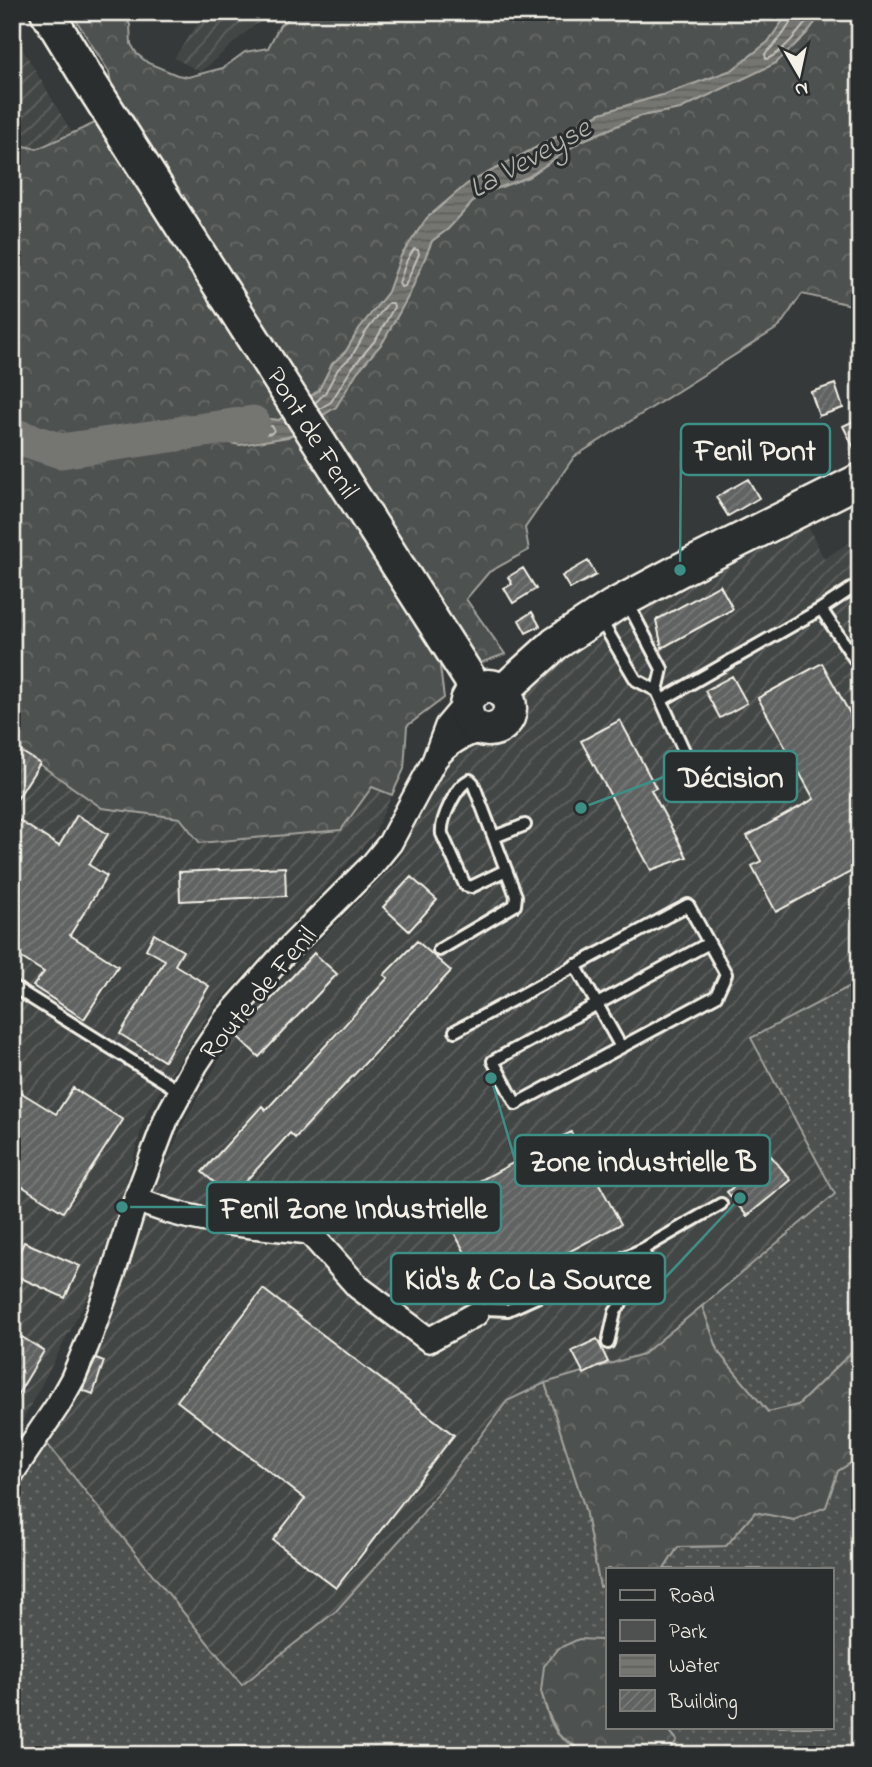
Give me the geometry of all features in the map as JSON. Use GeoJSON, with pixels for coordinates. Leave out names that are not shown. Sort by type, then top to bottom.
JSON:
{"type":"FeatureCollection","features":[{"type":"Feature","properties":{"kind":"street","name":"Pont de Fenil"},"geometry":{"type":"LineString","coordinates":[[47,12],[482,694],[468,716],[482,729]]}},
{"type":"Feature","properties":{"kind":"street","name":"Route de Fenil"},"geometry":{"type":"LineString","coordinates":[[12,1473],[73,1378],[89,1342],[136,1199],[167,1117],[196,1064],[226,1019],[288,949],[372,865],[390,843],[434,761],[447,726],[482,694],[625,599],[860,480]]}},
{"type":"Feature","properties":{"kind":"street","name":"Route de Fenil"},"geometry":{"type":"LineString","coordinates":[[434,761],[453,741],[482,729]]}},
{"type":"Feature","properties":{"kind":"street"},"geometry":{"type":"LineString","coordinates":[[136,1199],[158,1209],[213,1221],[309,1232],[358,1287],[429,1340],[476,1314]]}},
{"type":"Feature","properties":{"kind":"lane"},"geometry":{"type":"LineString","coordinates":[[660,695],[821,609],[860,583]]}},
{"type":"Feature","properties":{"kind":"lane"},"geometry":{"type":"LineString","coordinates":[[625,599],[662,669],[660,695],[699,784]]}},
{"type":"Feature","properties":{"kind":"lane"},"geometry":{"type":"LineString","coordinates":[[821,609],[860,667]]}},
{"type":"Feature","properties":{"kind":"lane"},"geometry":{"type":"LineString","coordinates":[[598,616],[636,680],[660,695]]}},
{"type":"Feature","properties":{"kind":"lane"},"geometry":{"type":"LineString","coordinates":[[439,950],[515,905],[516,897],[494,837],[473,783],[470,780],[464,782],[441,825],[442,834],[465,885],[471,887],[506,870]]}},
{"type":"Feature","properties":{"kind":"lane"},"geometry":{"type":"LineString","coordinates":[[494,837],[525,825]]}},
{"type":"Feature","properties":{"kind":"lane"},"geometry":{"type":"LineString","coordinates":[[455,1031],[688,905],[709,943],[726,974],[716,996],[516,1104],[493,1061],[709,943]]}},
{"type":"Feature","properties":{"kind":"lane"},"geometry":{"type":"LineString","coordinates":[[575,965],[621,1047]]}},
{"type":"Feature","properties":{"kind":"lane"},"geometry":{"type":"LineString","coordinates":[[12,986],[181,1092]]}},
{"type":"Feature","properties":{"kind":"lane"},"geometry":{"type":"LineString","coordinates":[[476,1314],[486,1309],[508,1310],[643,1249],[721,1203]]}},
{"type":"Feature","properties":{"kind":"lane"},"geometry":{"type":"LineString","coordinates":[[608,1343],[615,1312],[648,1265],[643,1249]]}},
{"type":"Feature","properties":{"kind":"shaded area"},"geometry":{"type":"Polygon","coordinates":[[[196,12],[280,12],[253,26],[201,72],[174,58],[198,23],[196,12]]]}},
{"type":"Feature","properties":{"kind":"shaded area"},"geometry":{"type":"Polygon","coordinates":[[[12,35],[72,133],[37,149],[12,143],[12,35]]]}},
{"type":"Feature","properties":{"kind":"shaded area"},"geometry":{"type":"Polygon","coordinates":[[[806,522],[824,559],[860,535],[860,981],[751,1038],[835,1194],[643,1354],[545,1383],[507,1401],[415,1524],[336,1611],[241,1686],[44,1440],[186,1118],[241,1022],[398,861],[444,766],[570,646],[806,522]]]}},
{"type":"Feature","properties":{"kind":"shaded area"},"geometry":{"type":"Polygon","coordinates":[[[12,745],[102,808],[180,818],[372,787],[392,795],[373,836],[213,1008],[146,1113],[101,1272],[16,1433],[12,1430],[12,745]]]}},
{"type":"Feature","properties":{"kind":"green space"},"geometry":{"type":"Polygon","coordinates":[[[69,12],[124,12],[130,25],[131,44],[137,54],[148,63],[188,77],[223,68],[245,52],[268,48],[280,25],[297,12],[789,12],[768,42],[732,70],[666,94],[601,113],[467,184],[427,218],[401,256],[388,292],[359,329],[346,351],[332,364],[319,390],[279,420],[234,416],[208,439],[336,407],[357,372],[383,342],[410,293],[432,241],[448,229],[479,195],[528,177],[581,141],[640,116],[680,109],[776,63],[806,34],[823,12],[860,12],[860,307],[802,294],[779,327],[574,457],[525,528],[529,550],[489,572],[466,599],[505,654],[480,663],[458,639],[439,659],[444,698],[407,726],[404,769],[392,795],[372,787],[341,830],[200,843],[180,818],[102,808],[12,745],[12,448],[51,452],[35,429],[12,421],[12,143],[37,149],[102,120],[112,103],[109,72],[69,12]]]}},
{"type":"Feature","properties":{"kind":"green space"},"geometry":{"type":"Polygon","coordinates":[[[860,981],[860,1344],[798,1405],[768,1412],[719,1353],[702,1306],[835,1194],[751,1038],[860,981]]]}},
{"type":"Feature","properties":{"kind":"green space"},"geometry":{"type":"Polygon","coordinates":[[[702,1306],[719,1353],[768,1412],[798,1405],[860,1344],[860,1457],[838,1471],[826,1507],[794,1520],[755,1512],[726,1546],[678,1547],[665,1568],[606,1568],[606,1586],[600,1587],[585,1509],[545,1383],[643,1354],[702,1306]]]}},
{"type":"Feature","properties":{"kind":"green space"},"geometry":{"type":"Polygon","coordinates":[[[545,1383],[585,1509],[600,1586],[606,1586],[606,1642],[600,1640],[541,1691],[558,1734],[593,1755],[304,1755],[270,1747],[236,1746],[168,1751],[165,1755],[12,1755],[12,1430],[44,1440],[242,1685],[336,1611],[415,1523],[507,1401],[545,1383]]]}},
{"type":"Feature","properties":{"kind":"green space"},"geometry":{"type":"Polygon","coordinates":[[[860,1457],[860,1755],[664,1755],[677,1740],[667,1728],[834,1728],[834,1568],[665,1568],[678,1547],[726,1546],[755,1512],[794,1520],[838,1471],[860,1457]]]}},
{"type":"Feature","properties":{"kind":"green space"},"geometry":{"type":"Polygon","coordinates":[[[579,1639],[606,1642],[606,1728],[667,1728],[677,1740],[667,1754],[593,1755],[559,1735],[541,1691],[544,1666],[559,1648],[579,1639]]]}},
{"type":"Feature","properties":{"kind":"green space"},"geometry":{"type":"Polygon","coordinates":[[[236,1746],[270,1747],[304,1755],[165,1755],[168,1751],[236,1746]]]}},
{"type":"Feature","properties":{"kind":"water"},"geometry":{"type":"Polygon","coordinates":[[[789,12],[823,12],[806,34],[776,63],[680,109],[640,116],[581,141],[528,177],[479,195],[448,229],[432,241],[410,293],[383,342],[357,372],[336,407],[288,437],[240,445],[208,439],[206,426],[234,416],[279,420],[319,390],[332,364],[346,351],[359,329],[388,292],[401,256],[427,218],[467,184],[601,113],[666,94],[732,70],[768,42],[789,12]]]}},
{"type":"Feature","properties":{"kind":"water"},"geometry":{"type":"Polygon","coordinates":[[[12,421],[35,429],[54,443],[51,452],[12,448],[12,421]]]}},
{"type":"Feature","properties":{"kind":"building"},"geometry":{"type":"Polygon","coordinates":[[[835,384],[843,408],[819,416],[811,392],[835,384]]]}},
{"type":"Feature","properties":{"kind":"building"},"geometry":{"type":"Polygon","coordinates":[[[860,418],[860,460],[843,426],[860,418]]]}},
{"type":"Feature","properties":{"kind":"building"},"geometry":{"type":"Polygon","coordinates":[[[748,479],[759,498],[728,516],[716,497],[748,479]]]}},
{"type":"Feature","properties":{"kind":"building"},"geometry":{"type":"Polygon","coordinates":[[[588,561],[596,575],[570,589],[562,576],[588,561]]]}},
{"type":"Feature","properties":{"kind":"building"},"geometry":{"type":"Polygon","coordinates":[[[523,568],[536,589],[513,603],[504,588],[512,584],[508,577],[523,568]]]}},
{"type":"Feature","properties":{"kind":"building"},"geometry":{"type":"Polygon","coordinates":[[[720,585],[733,609],[662,648],[656,620],[720,585]]]}},
{"type":"Feature","properties":{"kind":"building"},"geometry":{"type":"Polygon","coordinates":[[[532,612],[540,626],[526,633],[519,620],[532,612]]]}},
{"type":"Feature","properties":{"kind":"building"},"geometry":{"type":"Polygon","coordinates":[[[822,663],[860,732],[860,867],[776,912],[752,866],[761,861],[747,836],[814,799],[758,698],[822,663]]]}},
{"type":"Feature","properties":{"kind":"building"},"geometry":{"type":"Polygon","coordinates":[[[732,676],[747,703],[720,718],[705,691],[732,676]]]}},
{"type":"Feature","properties":{"kind":"building"},"geometry":{"type":"Polygon","coordinates":[[[620,720],[656,788],[651,790],[687,857],[651,870],[581,741],[620,720]]]}},
{"type":"Feature","properties":{"kind":"building"},"geometry":{"type":"Polygon","coordinates":[[[12,746],[40,763],[12,807],[12,746]]]}},
{"type":"Feature","properties":{"kind":"building"},"geometry":{"type":"Polygon","coordinates":[[[77,815],[108,834],[89,865],[107,876],[70,935],[118,966],[84,1019],[33,986],[44,972],[12,952],[12,816],[59,846],[77,815]]]}},
{"type":"Feature","properties":{"kind":"building"},"geometry":{"type":"Polygon","coordinates":[[[285,867],[286,896],[180,901],[179,872],[285,867]]]}},
{"type":"Feature","properties":{"kind":"building"},"geometry":{"type":"Polygon","coordinates":[[[411,877],[437,900],[409,931],[383,907],[411,877]]]}},
{"type":"Feature","properties":{"kind":"building"},"geometry":{"type":"Polygon","coordinates":[[[154,934],[183,951],[175,965],[209,986],[164,1061],[120,1034],[165,960],[146,949],[154,934]]]}},
{"type":"Feature","properties":{"kind":"building"},"geometry":{"type":"Polygon","coordinates":[[[417,941],[451,971],[295,1138],[290,1133],[231,1197],[202,1172],[262,1106],[266,1110],[388,978],[384,975],[417,941]]]}},
{"type":"Feature","properties":{"kind":"building"},"geometry":{"type":"Polygon","coordinates":[[[314,953],[337,974],[259,1057],[237,1036],[314,953]]]}},
{"type":"Feature","properties":{"kind":"building"},"geometry":{"type":"Polygon","coordinates":[[[12,1087],[56,1114],[73,1088],[123,1120],[63,1212],[12,1180],[12,1087]]]}},
{"type":"Feature","properties":{"kind":"building"},"geometry":{"type":"Polygon","coordinates":[[[571,1132],[621,1224],[488,1295],[438,1203],[571,1132]]]}},
{"type":"Feature","properties":{"kind":"building"},"geometry":{"type":"Polygon","coordinates":[[[771,1156],[791,1180],[747,1216],[727,1192],[771,1156]]]}},
{"type":"Feature","properties":{"kind":"building"},"geometry":{"type":"Polygon","coordinates":[[[24,1242],[80,1266],[65,1298],[12,1274],[12,1268],[24,1242]]]}},
{"type":"Feature","properties":{"kind":"building"},"geometry":{"type":"Polygon","coordinates":[[[263,1289],[454,1435],[336,1588],[273,1540],[305,1499],[177,1401],[263,1289]]]}},
{"type":"Feature","properties":{"kind":"building"},"geometry":{"type":"Polygon","coordinates":[[[22,1337],[44,1351],[12,1404],[12,1353],[22,1337]]]}},
{"type":"Feature","properties":{"kind":"building"},"geometry":{"type":"Polygon","coordinates":[[[597,1339],[608,1362],[584,1374],[572,1351],[597,1339]]]}},
{"type":"Feature","properties":{"kind":"building"},"geometry":{"type":"Polygon","coordinates":[[[96,1358],[104,1361],[93,1394],[82,1390],[96,1358]]]}},
{"type":"Feature","properties":{"kind":"waterway","name":"La Veveyse"},"geometry":{"type":"LineString","coordinates":[[12,435],[61,451],[253,423]]}},
{"type":"Feature","properties":{"kind":"place","name":"Fenil Pont"},"geometry":{"type":"Point","coordinates":[680,570]}},
{"type":"Feature","properties":{"kind":"place","name":"Décision"},"geometry":{"type":"Point","coordinates":[581,808]}},
{"type":"Feature","properties":{"kind":"place","name":"Zone industrielle B"},"geometry":{"type":"Point","coordinates":[491,1078]}},
{"type":"Feature","properties":{"kind":"place","name":"Kid's & Co La Source"},"geometry":{"type":"Point","coordinates":[740,1198]}},
{"type":"Feature","properties":{"kind":"place","name":"Fenil Zone Industrielle"},"geometry":{"type":"Point","coordinates":[122,1207]}}]}
